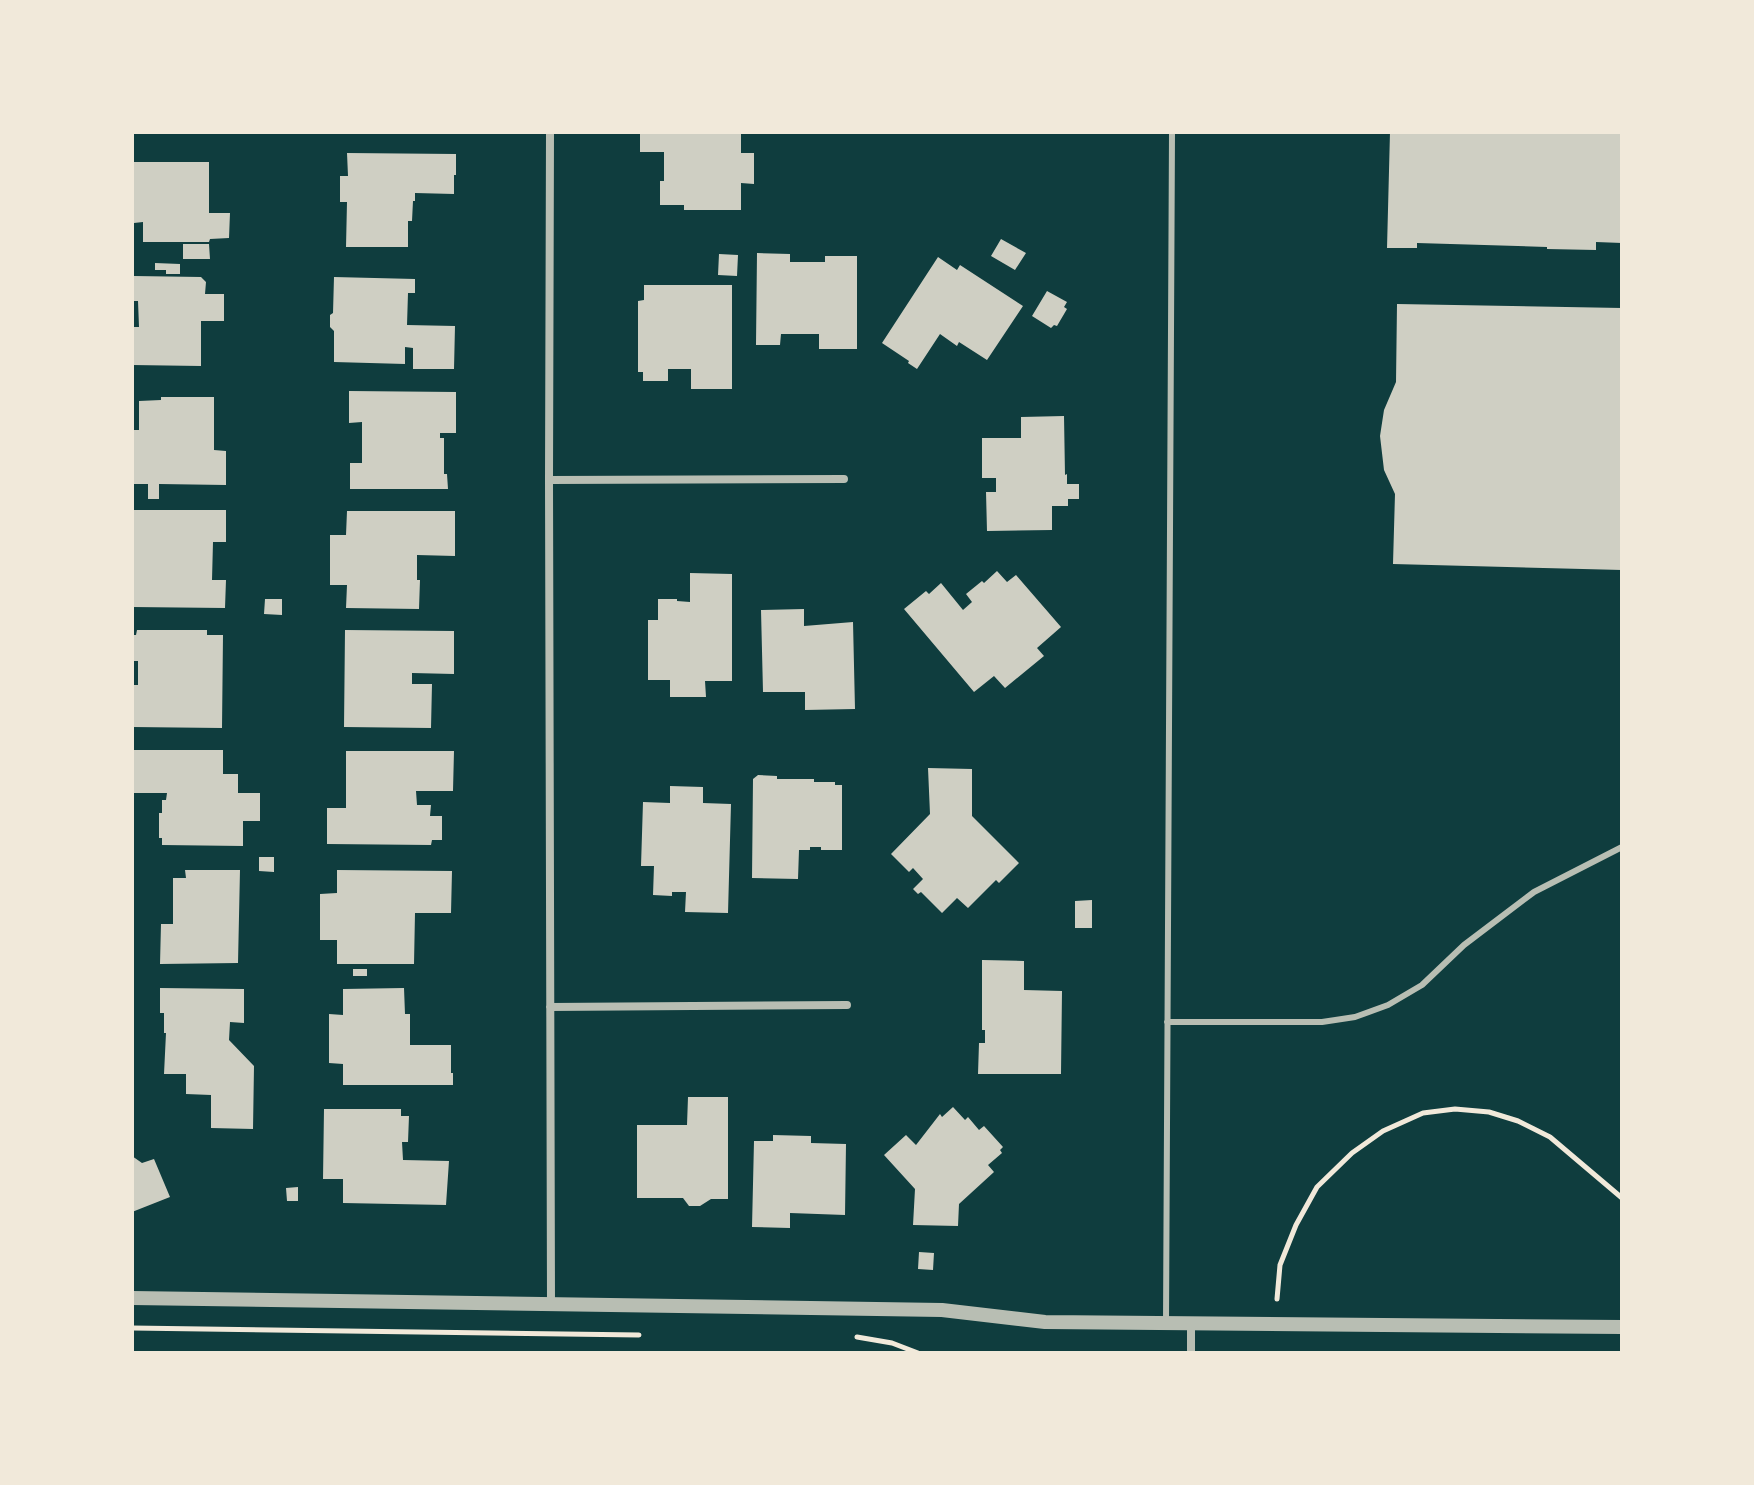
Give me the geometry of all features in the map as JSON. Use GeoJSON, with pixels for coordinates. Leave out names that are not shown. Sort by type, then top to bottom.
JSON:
{"type":"FeatureCollection","features":[{"type":"Feature","properties":{"kind":"street"},"geometry":{"type":"LineString","coordinates":[[550,132],[551,1304]]}},
{"type":"Feature","properties":{"kind":"street"},"geometry":{"type":"LineString","coordinates":[[549,480],[844,479]]}},
{"type":"Feature","properties":{"kind":"street"},"geometry":{"type":"LineString","coordinates":[[550,1007],[847,1005]]}},
{"type":"Feature","properties":{"kind":"street"},"geometry":{"type":"LineString","coordinates":[[132,1298],[942,1310],[1045,1322],[1622,1327]]}},
{"type":"Feature","properties":{"kind":"street"},"geometry":{"type":"LineString","coordinates":[[1191,1324],[1191,1353]]}},
{"type":"Feature","properties":{"kind":"lane"},"geometry":{"type":"LineString","coordinates":[[1166,1324],[1172,132]]}},
{"type":"Feature","properties":{"kind":"lane"},"geometry":{"type":"LineString","coordinates":[[1167,1022],[1322,1022],[1355,1017],[1377,1009],[1422,985],[1464,945],[1534,892],[1622,847]]}},
{"type":"Feature","properties":{"kind":"path"},"geometry":{"type":"LineString","coordinates":[[1277,1291],[1280,1265],[1296,1225],[1317,1187],[1352,1153],[1383,1131],[1423,1113],[1455,1109],[1489,1112],[1518,1121],[1550,1137],[1622,1198]]}},
{"type":"Feature","properties":{"kind":"path"},"geometry":{"type":"LineString","coordinates":[[132,1328],[654,1335]]}},
{"type":"Feature","properties":{"kind":"path"},"geometry":{"type":"LineString","coordinates":[[844,1337],[892,1343],[918,1353]]}},
{"type":"Feature","properties":{"kind":"building"},"geometry":{"type":"Polygon","coordinates":[[[640,132],[741,132],[741,153],[754,153],[754,184],[741,183],[741,210],[684,210],[684,205],[660,205],[664,152],[640,152],[640,132]]]}},
{"type":"Feature","properties":{"kind":"building"},"geometry":{"type":"Polygon","coordinates":[[[1390,132],[1622,132],[1622,243],[1596,242],[1596,250],[1417,243],[1417,248],[1387,248],[1390,132]]]}},
{"type":"Feature","properties":{"kind":"building"},"geometry":{"type":"Polygon","coordinates":[[[347,153],[456,154],[454,194],[415,193],[412,221],[408,221],[408,247],[346,247],[347,202],[340,202],[340,176],[348,176],[347,153]]]}},
{"type":"Feature","properties":{"kind":"building"},"geometry":{"type":"Polygon","coordinates":[[[132,162],[209,162],[209,213],[230,213],[229,238],[210,239],[209,242],[143,242],[143,222],[134,223],[132,162]]]}},
{"type":"Feature","properties":{"kind":"building"},"geometry":{"type":"Polygon","coordinates":[[[1001,239],[1026,253],[1015,270],[991,256],[1001,239]]]}},
{"type":"Feature","properties":{"kind":"building"},"geometry":{"type":"Polygon","coordinates":[[[183,244],[209,244],[210,259],[183,259],[183,244]]]}},
{"type":"Feature","properties":{"kind":"building"},"geometry":{"type":"Polygon","coordinates":[[[757,253],[790,254],[790,262],[825,262],[825,256],[857,256],[857,349],[819,349],[819,334],[781,334],[780,345],[756,345],[757,253]]]}},
{"type":"Feature","properties":{"kind":"building"},"geometry":{"type":"Polygon","coordinates":[[[719,254],[738,255],[737,276],[718,275],[719,254]]]}},
{"type":"Feature","properties":{"kind":"building"},"geometry":{"type":"Polygon","coordinates":[[[938,257],[957,270],[960,265],[1023,306],[987,360],[940,334],[917,369],[882,343],[938,257]]]}},
{"type":"Feature","properties":{"kind":"building"},"geometry":{"type":"Polygon","coordinates":[[[155,263],[180,264],[180,274],[155,270],[155,263]]]}},
{"type":"Feature","properties":{"kind":"building"},"geometry":{"type":"Polygon","coordinates":[[[134,276],[201,277],[206,282],[205,294],[224,294],[224,321],[201,321],[201,366],[132,365],[132,327],[139,327],[138,301],[134,301],[134,276]]]}},
{"type":"Feature","properties":{"kind":"building"},"geometry":{"type":"Polygon","coordinates":[[[334,277],[415,279],[415,293],[408,293],[407,325],[455,326],[454,369],[413,369],[413,348],[405,347],[405,364],[334,362],[334,331],[330,327],[330,315],[333,313],[334,277]]]}},
{"type":"Feature","properties":{"kind":"building"},"geometry":{"type":"Polygon","coordinates":[[[644,285],[732,285],[732,389],[691,389],[691,369],[668,369],[668,381],[643,381],[643,372],[638,372],[638,301],[644,300],[644,285]]]}},
{"type":"Feature","properties":{"kind":"building"},"geometry":{"type":"Polygon","coordinates":[[[1047,291],[1067,302],[1064,307],[1067,309],[1057,326],[1051,328],[1032,316],[1047,291]]]}},
{"type":"Feature","properties":{"kind":"building"},"geometry":{"type":"Polygon","coordinates":[[[1397,304],[1622,308],[1622,570],[1393,564],[1395,494],[1384,470],[1380,436],[1384,410],[1396,382],[1397,304]]]}},
{"type":"Feature","properties":{"kind":"building"},"geometry":{"type":"Polygon","coordinates":[[[349,391],[456,392],[456,433],[440,433],[440,438],[444,438],[444,474],[447,474],[448,489],[350,489],[350,463],[362,463],[362,422],[349,423],[349,391]]]}},
{"type":"Feature","properties":{"kind":"building"},"geometry":{"type":"Polygon","coordinates":[[[161,397],[214,397],[214,450],[226,451],[226,485],[159,484],[159,499],[148,499],[148,484],[132,484],[132,430],[139,430],[139,401],[161,400],[161,397]]]}},
{"type":"Feature","properties":{"kind":"building"},"geometry":{"type":"Polygon","coordinates":[[[1064,416],[1065,475],[1067,484],[1079,484],[1079,499],[1068,499],[1068,506],[1052,506],[1052,530],[987,531],[986,492],[996,492],[996,478],[982,478],[982,438],[1021,438],[1021,417],[1064,416]]]}},
{"type":"Feature","properties":{"kind":"building"},"geometry":{"type":"Polygon","coordinates":[[[132,510],[226,510],[226,542],[213,542],[212,580],[226,580],[225,608],[132,607],[132,510]]]}},
{"type":"Feature","properties":{"kind":"building"},"geometry":{"type":"Polygon","coordinates":[[[347,511],[455,511],[455,556],[417,555],[419,609],[346,608],[347,585],[330,585],[330,535],[346,535],[347,511]]]}},
{"type":"Feature","properties":{"kind":"building"},"geometry":{"type":"Polygon","coordinates":[[[997,571],[1007,582],[1016,575],[1061,627],[1037,648],[1044,656],[1005,688],[994,676],[974,692],[904,609],[941,583],[963,610],[972,602],[966,594],[997,571]]]}},
{"type":"Feature","properties":{"kind":"building"},"geometry":{"type":"Polygon","coordinates":[[[690,573],[732,574],[732,681],[705,681],[706,697],[670,697],[670,680],[648,680],[648,620],[658,620],[658,599],[690,602],[690,573]]]}},
{"type":"Feature","properties":{"kind":"building"},"geometry":{"type":"Polygon","coordinates":[[[265,599],[282,599],[282,615],[264,614],[265,599]]]}},
{"type":"Feature","properties":{"kind":"building"},"geometry":{"type":"Polygon","coordinates":[[[804,609],[804,626],[853,622],[855,709],[805,710],[805,692],[763,692],[761,610],[804,609]]]}},
{"type":"Feature","properties":{"kind":"building"},"geometry":{"type":"Polygon","coordinates":[[[137,630],[207,630],[207,635],[223,635],[222,728],[132,727],[132,685],[138,685],[138,661],[132,661],[132,635],[136,635],[137,630]]]}},
{"type":"Feature","properties":{"kind":"building"},"geometry":{"type":"Polygon","coordinates":[[[345,630],[454,631],[454,674],[412,673],[412,684],[432,684],[431,728],[344,727],[345,630]]]}},
{"type":"Feature","properties":{"kind":"building"},"geometry":{"type":"Polygon","coordinates":[[[132,750],[223,750],[223,774],[238,774],[238,793],[260,793],[260,821],[243,821],[243,846],[162,845],[159,813],[162,813],[162,800],[166,800],[167,793],[132,793],[132,750]]]}},
{"type":"Feature","properties":{"kind":"building"},"geometry":{"type":"Polygon","coordinates":[[[346,751],[454,751],[453,791],[416,791],[417,805],[431,805],[430,816],[442,816],[442,840],[432,840],[431,845],[327,844],[327,808],[346,808],[346,751]]]}},
{"type":"Feature","properties":{"kind":"building"},"geometry":{"type":"Polygon","coordinates":[[[928,768],[972,769],[972,816],[1019,863],[999,883],[996,880],[968,908],[957,898],[942,913],[921,892],[918,894],[913,889],[923,879],[913,868],[909,872],[891,854],[930,814],[928,768]]]}},
{"type":"Feature","properties":{"kind":"building"},"geometry":{"type":"Polygon","coordinates":[[[758,775],[777,776],[777,779],[814,779],[814,782],[842,785],[842,850],[810,847],[810,850],[799,850],[798,879],[752,878],[753,779],[758,775]]]}},
{"type":"Feature","properties":{"kind":"building"},"geometry":{"type":"Polygon","coordinates":[[[670,786],[703,787],[703,803],[731,804],[728,913],[685,912],[686,892],[672,892],[672,896],[653,895],[654,866],[641,866],[643,802],[670,803],[670,786]]]}},
{"type":"Feature","properties":{"kind":"building"},"geometry":{"type":"Polygon","coordinates":[[[259,857],[274,857],[274,872],[259,871],[259,857]]]}},
{"type":"Feature","properties":{"kind":"building"},"geometry":{"type":"Polygon","coordinates":[[[185,870],[240,870],[238,963],[160,964],[161,924],[173,924],[173,878],[186,878],[185,870]]]}},
{"type":"Feature","properties":{"kind":"building"},"geometry":{"type":"Polygon","coordinates":[[[337,870],[452,871],[451,913],[415,913],[414,964],[337,964],[337,940],[320,940],[320,894],[337,893],[337,870]]]}},
{"type":"Feature","properties":{"kind":"building"},"geometry":{"type":"Polygon","coordinates":[[[1092,900],[1092,928],[1075,928],[1075,901],[1092,900]]]}},
{"type":"Feature","properties":{"kind":"building"},"geometry":{"type":"Polygon","coordinates":[[[982,960],[1024,961],[1024,990],[1062,991],[1061,1074],[978,1074],[979,1043],[985,1043],[985,1030],[982,1030],[982,960]]]}},
{"type":"Feature","properties":{"kind":"building"},"geometry":{"type":"Polygon","coordinates":[[[353,969],[367,969],[367,976],[353,976],[353,969]]]}},
{"type":"Feature","properties":{"kind":"building"},"geometry":{"type":"Polygon","coordinates":[[[160,988],[244,989],[244,1023],[230,1022],[229,1040],[254,1066],[253,1129],[211,1128],[211,1095],[186,1094],[186,1074],[164,1074],[166,1033],[164,1013],[160,1013],[160,988]]]}},
{"type":"Feature","properties":{"kind":"building"},"geometry":{"type":"Polygon","coordinates":[[[404,988],[405,1014],[410,1014],[410,1045],[451,1045],[453,1085],[343,1085],[343,1064],[329,1063],[329,1014],[343,1015],[343,989],[404,988]]]}},
{"type":"Feature","properties":{"kind":"building"},"geometry":{"type":"Polygon","coordinates":[[[688,1097],[728,1097],[728,1199],[711,1199],[700,1206],[689,1206],[683,1198],[637,1198],[637,1125],[687,1125],[688,1097]]]}},
{"type":"Feature","properties":{"kind":"building"},"geometry":{"type":"Polygon","coordinates":[[[953,1107],[965,1120],[968,1117],[979,1130],[984,1126],[1003,1147],[1000,1150],[1002,1153],[988,1165],[994,1172],[959,1204],[958,1226],[913,1225],[915,1189],[884,1155],[906,1135],[916,1145],[940,1114],[942,1117],[953,1107]]]}},
{"type":"Feature","properties":{"kind":"building"},"geometry":{"type":"Polygon","coordinates":[[[324,1109],[401,1109],[401,1116],[409,1116],[408,1142],[402,1142],[403,1160],[449,1161],[446,1205],[343,1203],[343,1179],[323,1179],[324,1109]]]}},
{"type":"Feature","properties":{"kind":"building"},"geometry":{"type":"Polygon","coordinates":[[[773,1135],[811,1136],[811,1143],[846,1144],[845,1215],[790,1213],[790,1228],[752,1227],[754,1141],[773,1141],[773,1135]]]}},
{"type":"Feature","properties":{"kind":"building"},"geometry":{"type":"Polygon","coordinates":[[[132,1156],[142,1163],[154,1159],[170,1197],[132,1212],[132,1156]]]}},
{"type":"Feature","properties":{"kind":"building"},"geometry":{"type":"Polygon","coordinates":[[[298,1187],[298,1201],[287,1201],[286,1188],[298,1187]]]}},
{"type":"Feature","properties":{"kind":"building"},"geometry":{"type":"Polygon","coordinates":[[[919,1252],[934,1253],[933,1270],[918,1269],[919,1252]]]}}]}
